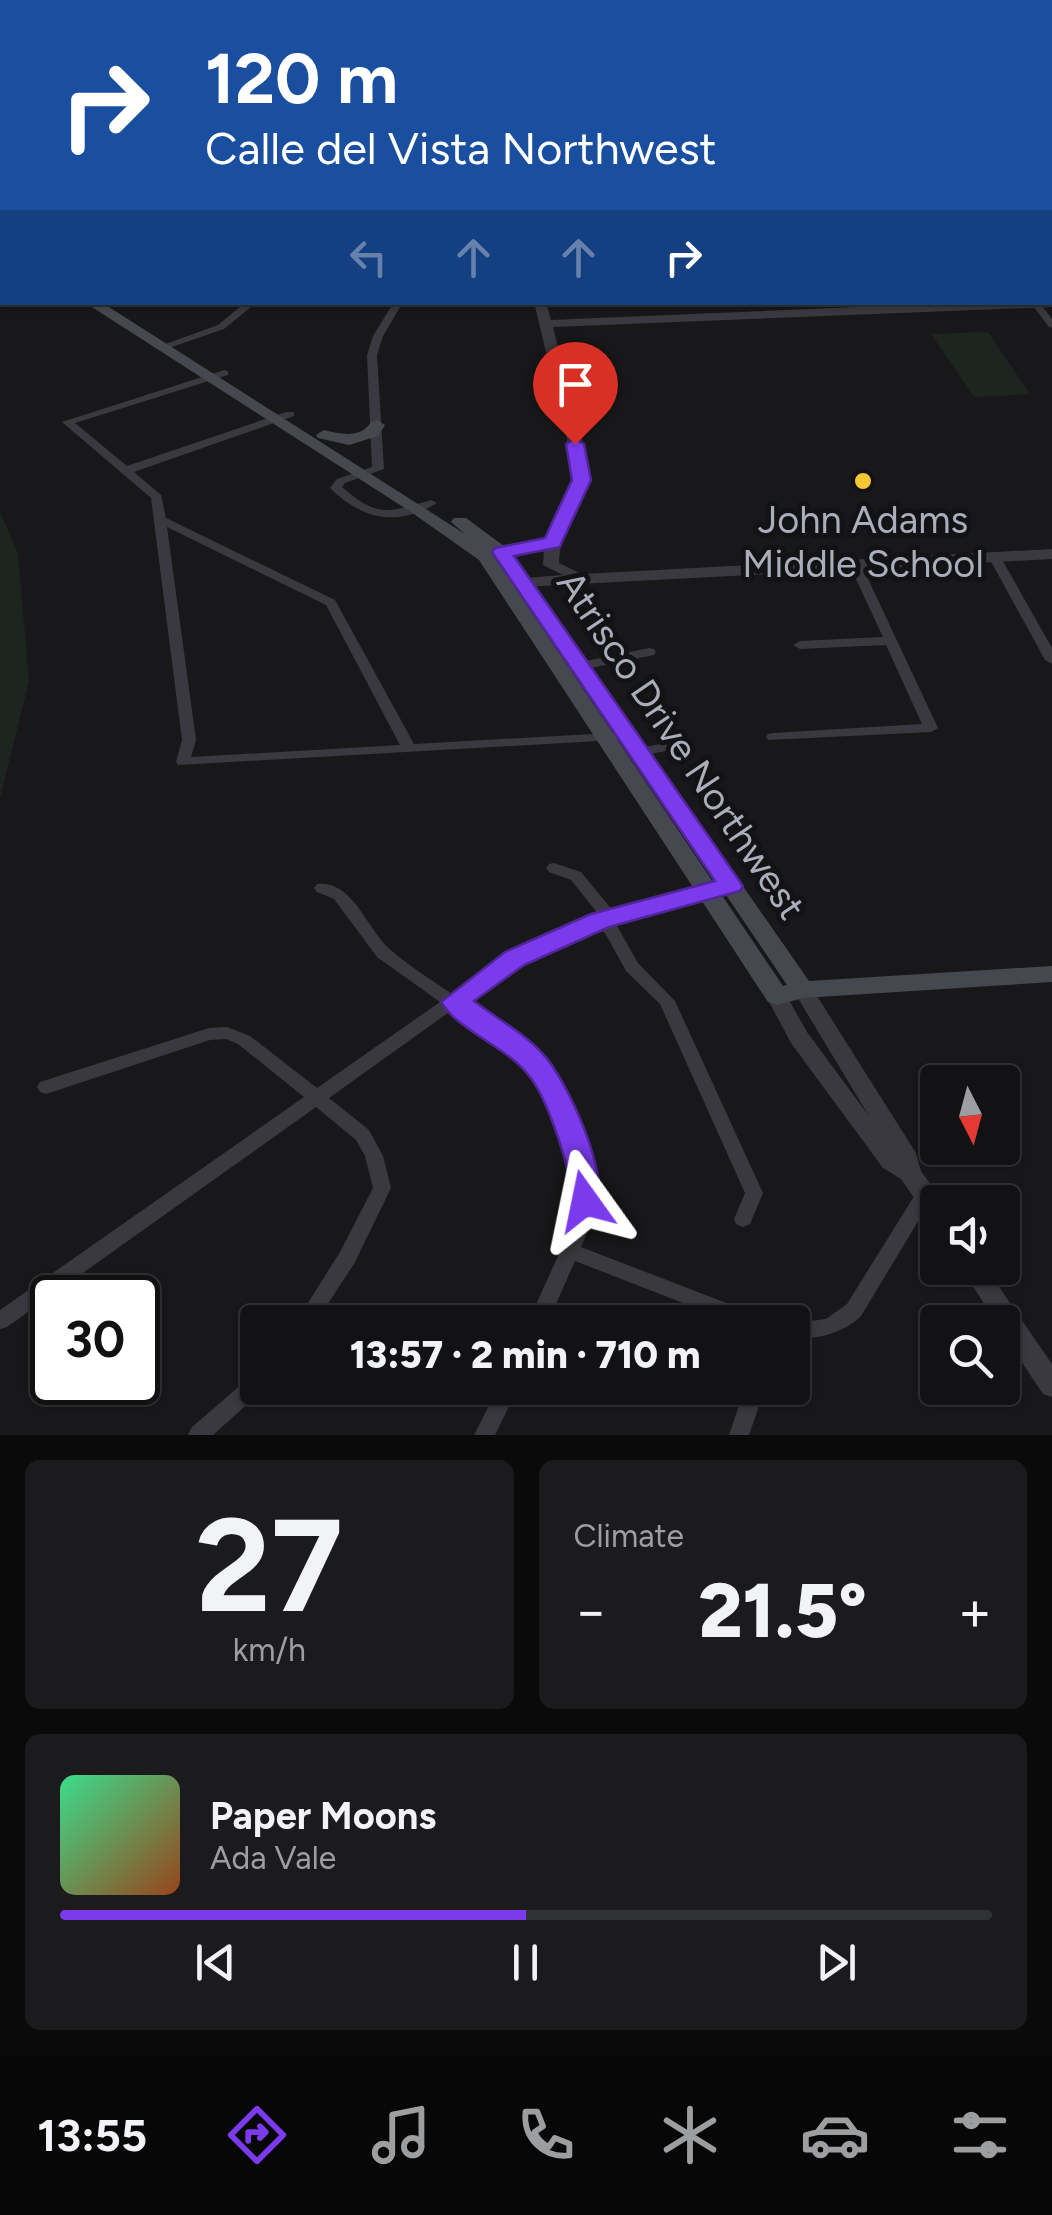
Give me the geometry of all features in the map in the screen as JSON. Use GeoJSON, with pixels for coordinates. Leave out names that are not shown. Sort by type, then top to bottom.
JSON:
{"type":"FeatureCollection","features":[{"type":"Feature","properties":{"kind":"main road","name":"Atrisco Drive Northwest"},"geometry":{"type":"LineString","coordinates":[[96,305],[169,345]]}},
{"type":"Feature","properties":{"kind":"main road","name":"Atrisco Drive Northwest"},"geometry":{"type":"LineString","coordinates":[[115,305],[360,473],[424,505]]}},
{"type":"Feature","properties":{"kind":"main road","name":"Atrisco Drive Northwest"},"geometry":{"type":"LineString","coordinates":[[282,416],[324,435],[378,469],[494,554],[571,668],[634,744],[803,990]]}},
{"type":"Feature","properties":{"kind":"main road"},"geometry":{"type":"LineString","coordinates":[[324,435],[356,440],[372,434],[377,425]]}},
{"type":"Feature","properties":{"kind":"main road","name":"Atrisco Drive Northwest"},"geometry":{"type":"LineString","coordinates":[[571,668],[604,738],[776,996]]}},
{"type":"Feature","properties":{"kind":"main road"},"geometry":{"type":"LineString","coordinates":[[776,996],[803,990],[1052,974]]}},
{"type":"Feature","properties":{"kind":"street"},"geometry":{"type":"LineString","coordinates":[[169,345],[229,323],[249,305]]}},
{"type":"Feature","properties":{"kind":"street"},"geometry":{"type":"LineString","coordinates":[[396,305],[373,349],[378,469],[341,481],[336,488],[371,514],[391,517],[424,505]]}},
{"type":"Feature","properties":{"kind":"street"},"geometry":{"type":"LineString","coordinates":[[541,305],[581,468],[578,492],[552,542],[551,565],[584,577]]}},
{"type":"Feature","properties":{"kind":"street"},"geometry":{"type":"LineString","coordinates":[[641,305],[646,319]]}},
{"type":"Feature","properties":{"kind":"street"},"geometry":{"type":"LineString","coordinates":[[545,324],[766,308],[927,305]]}},
{"type":"Feature","properties":{"kind":"street"},"geometry":{"type":"LineString","coordinates":[[1036,305],[1052,325]]}},
{"type":"Feature","properties":{"kind":"street"},"geometry":{"type":"LineString","coordinates":[[217,376],[67,422],[157,497],[189,740],[183,762],[604,738],[634,744],[676,745]]}},
{"type":"Feature","properties":{"kind":"street"},"geometry":{"type":"LineString","coordinates":[[126,471],[282,416]]}},
{"type":"Feature","properties":{"kind":"street"},"geometry":{"type":"LineString","coordinates":[[160,520],[331,603],[410,748]]}},
{"type":"Feature","properties":{"kind":"street"},"geometry":{"type":"LineString","coordinates":[[494,554],[552,542]]}},
{"type":"Feature","properties":{"kind":"street"},"geometry":{"type":"LineString","coordinates":[[513,581],[1052,554]]}},
{"type":"Feature","properties":{"kind":"street"},"geometry":{"type":"LineString","coordinates":[[994,556],[1052,660]]}},
{"type":"Feature","properties":{"kind":"street"},"geometry":{"type":"LineString","coordinates":[[773,737],[930,728],[855,564]]}},
{"type":"Feature","properties":{"kind":"street"},"geometry":{"type":"LineString","coordinates":[[800,645],[890,641]]}},
{"type":"Feature","properties":{"kind":"street"},"geometry":{"type":"LineString","coordinates":[[571,668],[649,652]]}},
{"type":"Feature","properties":{"kind":"street"},"geometry":{"type":"LineString","coordinates":[[554,868],[576,876],[632,967],[668,1001],[754,1192],[744,1219]]}},
{"type":"Feature","properties":{"kind":"street"},"geometry":{"type":"LineString","coordinates":[[0,1322],[514,958],[604,918],[730,886]]}},
{"type":"Feature","properties":{"kind":"street"},"geometry":{"type":"LineString","coordinates":[[322,888],[340,896],[383,953],[528,1056],[554,1090],[584,1177],[582,1224],[546,1305]]}},
{"type":"Feature","properties":{"kind":"street","name":"Atrisco Drive Northwest"},"geometry":{"type":"LineString","coordinates":[[803,990],[908,1159],[909,1173]]}},
{"type":"Feature","properties":{"kind":"street","name":"Atrisco Drive Northwest"},"geometry":{"type":"LineString","coordinates":[[776,996],[800,1037],[891,1162],[909,1173],[920,1189]]}},
{"type":"Feature","properties":{"kind":"street"},"geometry":{"type":"LineString","coordinates":[[46,1087],[209,1034],[227,1033],[244,1040],[352,1124],[370,1144],[382,1188],[347,1258],[317,1305]]}},
{"type":"Feature","properties":{"kind":"street"},"geometry":{"type":"LineString","coordinates":[[810,1330],[824,1329],[844,1320],[920,1220]]}},
{"type":"Feature","properties":{"kind":"street"},"geometry":{"type":"LineString","coordinates":[[571,1251],[709,1305]]}},
{"type":"Feature","properties":{"kind":"street"},"geometry":{"type":"LineString","coordinates":[[985,1285],[1052,1386]]}},
{"type":"Feature","properties":{"kind":"street"},"geometry":{"type":"LineString","coordinates":[[198,1435],[240,1398]]}},
{"type":"Feature","properties":{"kind":"street"},"geometry":{"type":"LineString","coordinates":[[484,1435],[499,1405]]}},
{"type":"Feature","properties":{"kind":"street"},"geometry":{"type":"LineString","coordinates":[[739,1435],[749,1405]]}},
{"type":"Feature","properties":{"kind":"shaded area"},"geometry":{"type":"Polygon","coordinates":[[[988,332],[1030,394],[974,397],[931,334],[988,332]]]}},
{"type":"Feature","properties":{"kind":"shaded area"},"geometry":{"type":"Polygon","coordinates":[[[0,512],[18,554],[29,681],[0,798],[0,512]]]}},
{"type":"Feature","properties":{"kind":"place","name":"John Adams Middle School"},"geometry":{"type":"Point","coordinates":[863,481]}},
{"type":"Feature","properties":{"kind":"route"},"geometry":{"type":"LineString","coordinates":[[575,444],[581,480],[552,542],[502,552],[730,886],[600,920],[514,958],[454,1002],[528,1056],[542,1071],[554,1090],[584,1177],[585,1201]]}}]}
